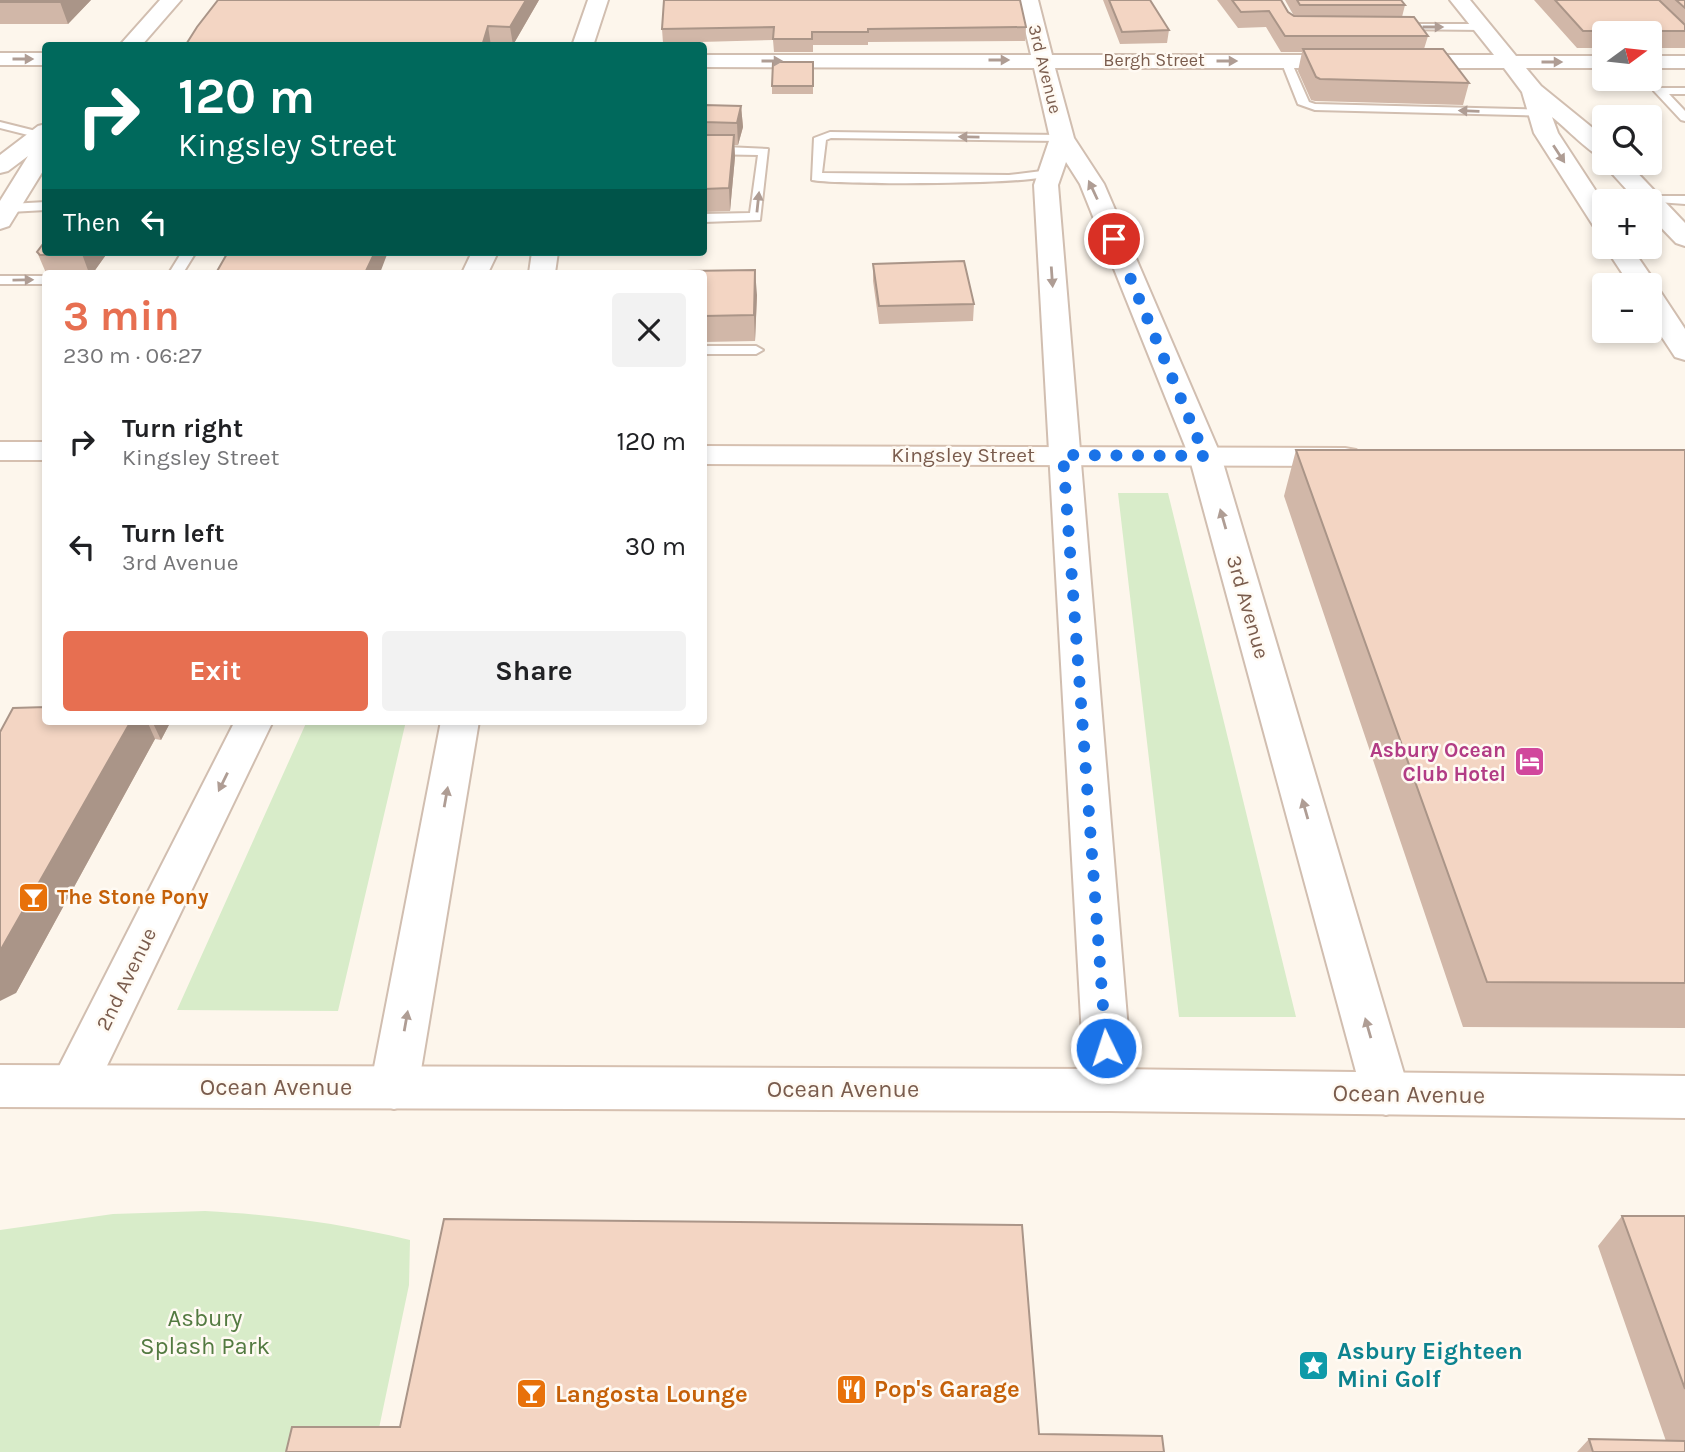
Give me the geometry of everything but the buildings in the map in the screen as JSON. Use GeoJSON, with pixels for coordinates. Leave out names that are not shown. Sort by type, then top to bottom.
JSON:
{"type":"FeatureCollection","features":[{"type":"Feature","properties":{"kind":"street"},"geometry":{"type":"LineString","coordinates":[[133,42],[171,0]]}},
{"type":"Feature","properties":{"kind":"street"},"geometry":{"type":"LineString","coordinates":[[583,42],[598,0]]}},
{"type":"Feature","properties":{"kind":"street","name":"3rd Avenue"},"geometry":{"type":"LineString","coordinates":[[1028,0],[1062,138],[1092,184],[1205,456],[1386,1094]]}},
{"type":"Feature","properties":{"kind":"street"},"geometry":{"type":"LineString","coordinates":[[1460,0],[1545,106],[1592,138]]}},
{"type":"Feature","properties":{"kind":"street"},"geometry":{"type":"LineString","coordinates":[[0,59],[42,59]]}},
{"type":"Feature","properties":{"kind":"street","name":"Bergh Street"},"geometry":{"type":"LineString","coordinates":[[707,61],[1592,62]]}},
{"type":"Feature","properties":{"kind":"street"},"geometry":{"type":"LineString","coordinates":[[1662,62],[1685,62]]}},
{"type":"Feature","properties":{"kind":"street"},"geometry":{"type":"LineString","coordinates":[[1545,106],[1546,133],[1592,205]]}},
{"type":"Feature","properties":{"kind":"street"},"geometry":{"type":"LineString","coordinates":[[0,166],[42,138]]}},
{"type":"Feature","properties":{"kind":"street","name":"3rd Avenue"},"geometry":{"type":"LineString","coordinates":[[1062,138],[1046,184],[1109,1090]]}},
{"type":"Feature","properties":{"kind":"street"},"geometry":{"type":"LineString","coordinates":[[5,214],[42,141]]}},
{"type":"Feature","properties":{"kind":"street"},"geometry":{"type":"LineString","coordinates":[[1626,175],[1639,189]]}},
{"type":"Feature","properties":{"kind":"street"},"geometry":{"type":"LineString","coordinates":[[1662,214],[1685,239]]}},
{"type":"Feature","properties":{"kind":"street"},"geometry":{"type":"LineString","coordinates":[[1662,316],[1685,351]]}},
{"type":"Feature","properties":{"kind":"street"},"geometry":{"type":"LineString","coordinates":[[0,451],[42,451]]}},
{"type":"Feature","properties":{"kind":"street","name":"Kingsley Street"},"geometry":{"type":"LineString","coordinates":[[707,455],[1369,457]]}},
{"type":"Feature","properties":{"kind":"street","name":"2nd Avenue"},"geometry":{"type":"LineString","coordinates":[[73,1086],[252,725]]}},
{"type":"Feature","properties":{"kind":"street"},"geometry":{"type":"LineString","coordinates":[[394,1088],[459,725]]}},
{"type":"Feature","properties":{"kind":"street","name":"Ocean Avenue"},"geometry":{"type":"LineString","coordinates":[[0,1086],[1109,1090],[1685,1097]]}},
{"type":"Feature","properties":{"kind":"lane"},"geometry":{"type":"LineString","coordinates":[[1385,27],[1482,27]]}},
{"type":"Feature","properties":{"kind":"lane"},"geometry":{"type":"LineString","coordinates":[[1286,61],[1304,104],[1315,107],[1545,106]]}},
{"type":"Feature","properties":{"kind":"lane"},"geometry":{"type":"LineString","coordinates":[[1685,91],[1660,91],[1685,118]]}},
{"type":"Feature","properties":{"kind":"lane"},"geometry":{"type":"LineString","coordinates":[[0,125],[42,136]]}},
{"type":"Feature","properties":{"kind":"lane"},"geometry":{"type":"LineString","coordinates":[[1050,174],[1009,179],[816,177],[820,138],[831,135],[1062,138]]}},
{"type":"Feature","properties":{"kind":"lane"},"geometry":{"type":"LineString","coordinates":[[707,150],[764,152],[756,217],[707,218]]}},
{"type":"Feature","properties":{"kind":"lane"},"geometry":{"type":"LineString","coordinates":[[1662,200],[1685,200]]}},
{"type":"Feature","properties":{"kind":"lane"},"geometry":{"type":"LineString","coordinates":[[5,214],[42,207]]}},
{"type":"Feature","properties":{"kind":"lane"},"geometry":{"type":"LineString","coordinates":[[0,280],[42,280]]}},
{"type":"Feature","properties":{"kind":"lane"},"geometry":{"type":"LineString","coordinates":[[707,349],[756,350]]}},
{"type":"Feature","properties":{"kind":"green space"},"geometry":{"type":"Polygon","coordinates":[[[1118,493],[1168,493],[1296,1017],[1179,1017],[1118,493]]]}},
{"type":"Feature","properties":{"kind":"green space"},"geometry":{"type":"Polygon","coordinates":[[[305,725],[405,725],[338,1011],[177,1010],[305,725]]]}},
{"type":"Feature","properties":{"kind":"green space","name":"Asbury Splash Park"},"geometry":{"type":"Polygon","coordinates":[[[205,1211],[308,1221],[410,1240],[409,1285],[374,1452],[0,1452],[0,1230],[113,1214],[205,1211]]]}},
{"type":"Feature","properties":{"kind":"place","name":"Asbury Ocean Club Hotel"},"geometry":{"type":"Point","coordinates":[1529,762]}},
{"type":"Feature","properties":{"kind":"place","name":"The Stone Pony"},"geometry":{"type":"Point","coordinates":[34,897]}},
{"type":"Feature","properties":{"kind":"place","name":"Asbury Eighteen Mini Golf"},"geometry":{"type":"Point","coordinates":[1314,1365]}},
{"type":"Feature","properties":{"kind":"place","name":"Pop's Garage"},"geometry":{"type":"Point","coordinates":[851,1389]}},
{"type":"Feature","properties":{"kind":"place","name":"Langosta Lounge"},"geometry":{"type":"Point","coordinates":[532,1394]}},
{"type":"Feature","properties":{"kind":"route"},"geometry":{"type":"LineString","coordinates":[[1106,1048],[1063,455],[1205,456],[1114,239]]}}]}
